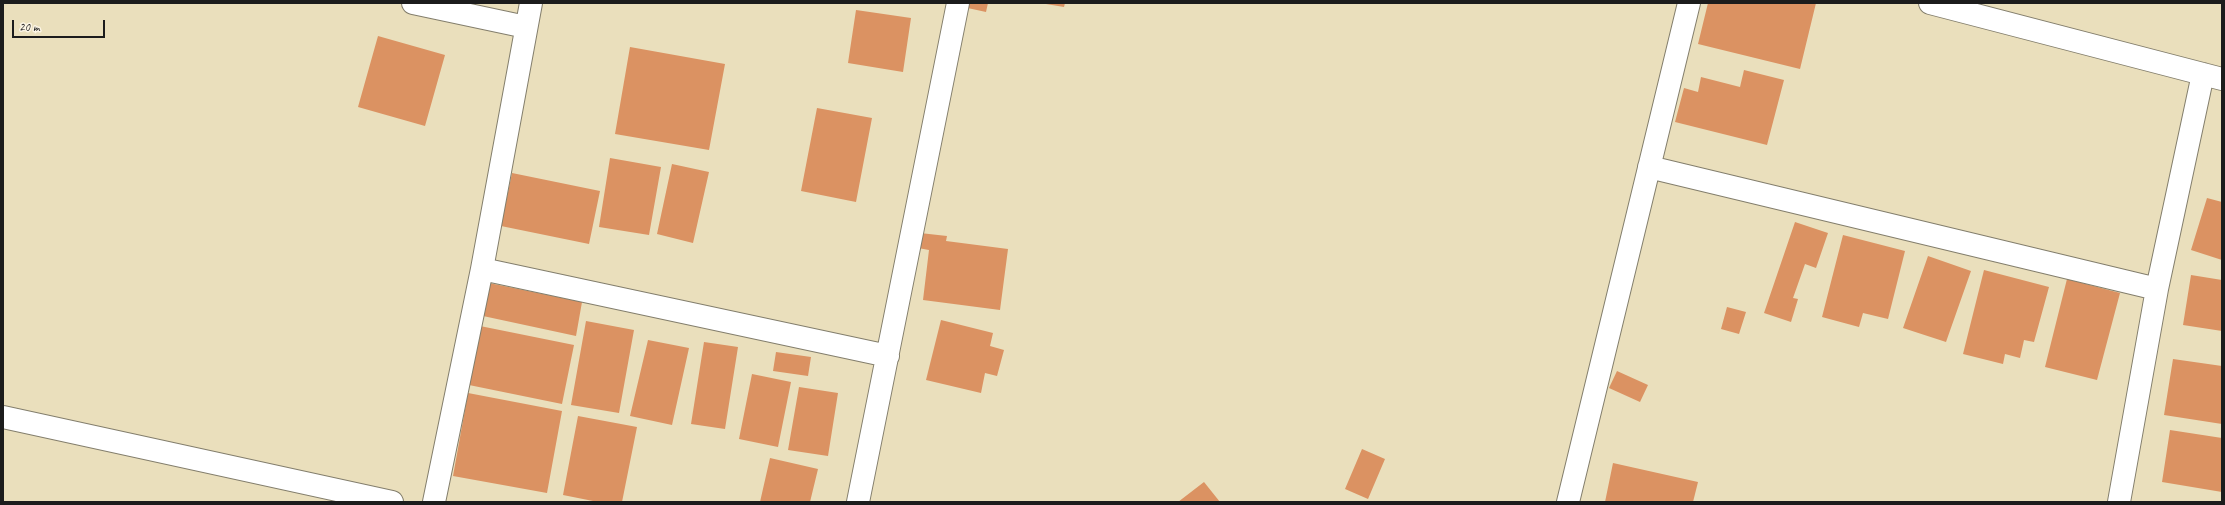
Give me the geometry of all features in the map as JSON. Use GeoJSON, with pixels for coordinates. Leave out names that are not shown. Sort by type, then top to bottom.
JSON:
{"type":"FeatureCollection","features":[{"type":"Feature","properties":{"kind":"street"},"geometry":{"type":"LineString","coordinates":[[414,3],[526,27]]}},
{"type":"Feature","properties":{"kind":"street"},"geometry":{"type":"LineString","coordinates":[[434,502],[482,268],[530,3]]}},
{"type":"Feature","properties":{"kind":"street"},"geometry":{"type":"LineString","coordinates":[[858,502],[958,3]]}},
{"type":"Feature","properties":{"kind":"street"},"geometry":{"type":"LineString","coordinates":[[1568,502],[1688,3]]}},
{"type":"Feature","properties":{"kind":"street"},"geometry":{"type":"LineString","coordinates":[[1930,3],[2212,76],[2157,289],[2119,502]]}},
{"type":"Feature","properties":{"kind":"street"},"geometry":{"type":"LineString","coordinates":[[1649,167],[2157,289]]}},
{"type":"Feature","properties":{"kind":"street"},"geometry":{"type":"LineString","coordinates":[[482,268],[888,356]]}},
{"type":"Feature","properties":{"kind":"street"},"geometry":{"type":"LineString","coordinates":[[3,417],[392,502]]}},
{"type":"Feature","properties":{"kind":"building"},"geometry":{"type":"Polygon","coordinates":[[[963,3],[988,3],[986,12],[963,7],[963,3]]]}},
{"type":"Feature","properties":{"kind":"building"},"geometry":{"type":"Polygon","coordinates":[[[1040,3],[1065,3],[1064,7],[1040,3]]]}},
{"type":"Feature","properties":{"kind":"building"},"geometry":{"type":"Polygon","coordinates":[[[1708,3],[1816,3],[1800,69],[1698,44],[1708,3]]]}},
{"type":"Feature","properties":{"kind":"building"},"geometry":{"type":"Polygon","coordinates":[[[856,10],[911,18],[903,72],[848,63],[856,10]]]}},
{"type":"Feature","properties":{"kind":"building"},"geometry":{"type":"Polygon","coordinates":[[[378,36],[445,55],[425,126],[358,107],[378,36]]]}},
{"type":"Feature","properties":{"kind":"building"},"geometry":{"type":"Polygon","coordinates":[[[630,47],[725,64],[709,150],[615,134],[630,47]]]}},
{"type":"Feature","properties":{"kind":"building"},"geometry":{"type":"Polygon","coordinates":[[[1744,70],[1784,80],[1767,145],[1675,122],[1684,88],[1698,92],[1701,77],[1740,87],[1744,70]]]}},
{"type":"Feature","properties":{"kind":"building"},"geometry":{"type":"Polygon","coordinates":[[[817,108],[872,118],[856,202],[801,191],[817,108]]]}},
{"type":"Feature","properties":{"kind":"building"},"geometry":{"type":"Polygon","coordinates":[[[610,158],[661,167],[649,235],[599,227],[610,158]]]}},
{"type":"Feature","properties":{"kind":"building"},"geometry":{"type":"Polygon","coordinates":[[[672,164],[709,172],[693,243],[657,234],[672,164]]]}},
{"type":"Feature","properties":{"kind":"building"},"geometry":{"type":"Polygon","coordinates":[[[512,173],[600,191],[589,244],[501,226],[512,173]]]}},
{"type":"Feature","properties":{"kind":"building"},"geometry":{"type":"Polygon","coordinates":[[[2207,198],[2222,202],[2222,260],[2191,250],[2207,198]]]}},
{"type":"Feature","properties":{"kind":"building"},"geometry":{"type":"Polygon","coordinates":[[[1795,222],[1828,233],[1816,268],[1805,264],[1793,298],[1798,299],[1791,322],[1764,313],[1795,222]]]}},
{"type":"Feature","properties":{"kind":"building"},"geometry":{"type":"Polygon","coordinates":[[[920,233],[947,236],[946,241],[1008,249],[1000,310],[923,300],[929,250],[918,248],[920,233]]]}},
{"type":"Feature","properties":{"kind":"building"},"geometry":{"type":"Polygon","coordinates":[[[1843,235],[1905,251],[1888,319],[1863,313],[1859,327],[1822,317],[1843,235]]]}},
{"type":"Feature","properties":{"kind":"building"},"geometry":{"type":"Polygon","coordinates":[[[1928,256],[1971,271],[1946,342],[1903,328],[1928,256]]]}},
{"type":"Feature","properties":{"kind":"building"},"geometry":{"type":"Polygon","coordinates":[[[1984,270],[2049,287],[2034,342],[2024,340],[2020,358],[2005,354],[2003,364],[1963,354],[1984,270]]]}},
{"type":"Feature","properties":{"kind":"building"},"geometry":{"type":"Polygon","coordinates":[[[2191,275],[2222,280],[2222,331],[2183,325],[2191,275]]]}},
{"type":"Feature","properties":{"kind":"building"},"geometry":{"type":"Polygon","coordinates":[[[2067,279],[2120,293],[2097,380],[2045,367],[2067,279]]]}},
{"type":"Feature","properties":{"kind":"building"},"geometry":{"type":"Polygon","coordinates":[[[489,283],[582,302],[576,336],[483,316],[489,283]]]}},
{"type":"Feature","properties":{"kind":"building"},"geometry":{"type":"Polygon","coordinates":[[[1727,307],[1746,312],[1739,334],[1721,329],[1727,307]]]}},
{"type":"Feature","properties":{"kind":"building"},"geometry":{"type":"Polygon","coordinates":[[[941,320],[993,333],[990,346],[1004,350],[997,376],[985,373],[981,393],[926,380],[941,320]]]}},
{"type":"Feature","properties":{"kind":"building"},"geometry":{"type":"Polygon","coordinates":[[[586,321],[634,330],[619,413],[571,405],[586,321]]]}},
{"type":"Feature","properties":{"kind":"building"},"geometry":{"type":"Polygon","coordinates":[[[480,326],[574,345],[562,404],[469,385],[480,326]]]}},
{"type":"Feature","properties":{"kind":"building"},"geometry":{"type":"Polygon","coordinates":[[[648,340],[689,348],[672,425],[630,416],[648,340]]]}},
{"type":"Feature","properties":{"kind":"building"},"geometry":{"type":"Polygon","coordinates":[[[704,342],[738,347],[725,429],[691,424],[704,342]]]}},
{"type":"Feature","properties":{"kind":"building"},"geometry":{"type":"Polygon","coordinates":[[[776,352],[811,357],[808,376],[773,371],[776,352]]]}},
{"type":"Feature","properties":{"kind":"building"},"geometry":{"type":"Polygon","coordinates":[[[2173,359],[2222,366],[2222,424],[2164,415],[2173,359]]]}},
{"type":"Feature","properties":{"kind":"building"},"geometry":{"type":"Polygon","coordinates":[[[1617,371],[1648,385],[1640,402],[1609,388],[1617,371]]]}},
{"type":"Feature","properties":{"kind":"building"},"geometry":{"type":"Polygon","coordinates":[[[752,374],[791,382],[778,447],[739,439],[752,374]]]}},
{"type":"Feature","properties":{"kind":"building"},"geometry":{"type":"Polygon","coordinates":[[[799,387],[838,393],[828,456],[788,450],[799,387]]]}},
{"type":"Feature","properties":{"kind":"building"},"geometry":{"type":"Polygon","coordinates":[[[468,393],[562,411],[547,493],[453,476],[468,393]]]}},
{"type":"Feature","properties":{"kind":"building"},"geometry":{"type":"Polygon","coordinates":[[[578,416],[637,427],[622,502],[598,502],[563,495],[578,416]]]}},
{"type":"Feature","properties":{"kind":"building"},"geometry":{"type":"Polygon","coordinates":[[[2170,430],[2222,438],[2222,492],[2162,482],[2170,430]]]}},
{"type":"Feature","properties":{"kind":"building"},"geometry":{"type":"Polygon","coordinates":[[[1362,449],[1385,459],[1368,499],[1345,489],[1362,449]]]}},
{"type":"Feature","properties":{"kind":"building"},"geometry":{"type":"Polygon","coordinates":[[[770,458],[818,469],[810,502],[760,502],[770,458]]]}},
{"type":"Feature","properties":{"kind":"building"},"geometry":{"type":"Polygon","coordinates":[[[1613,463],[1698,482],[1693,502],[1605,502],[1613,463]]]}},
{"type":"Feature","properties":{"kind":"building"},"geometry":{"type":"Polygon","coordinates":[[[1204,482],[1220,502],[1178,502],[1204,482]]]}}]}
